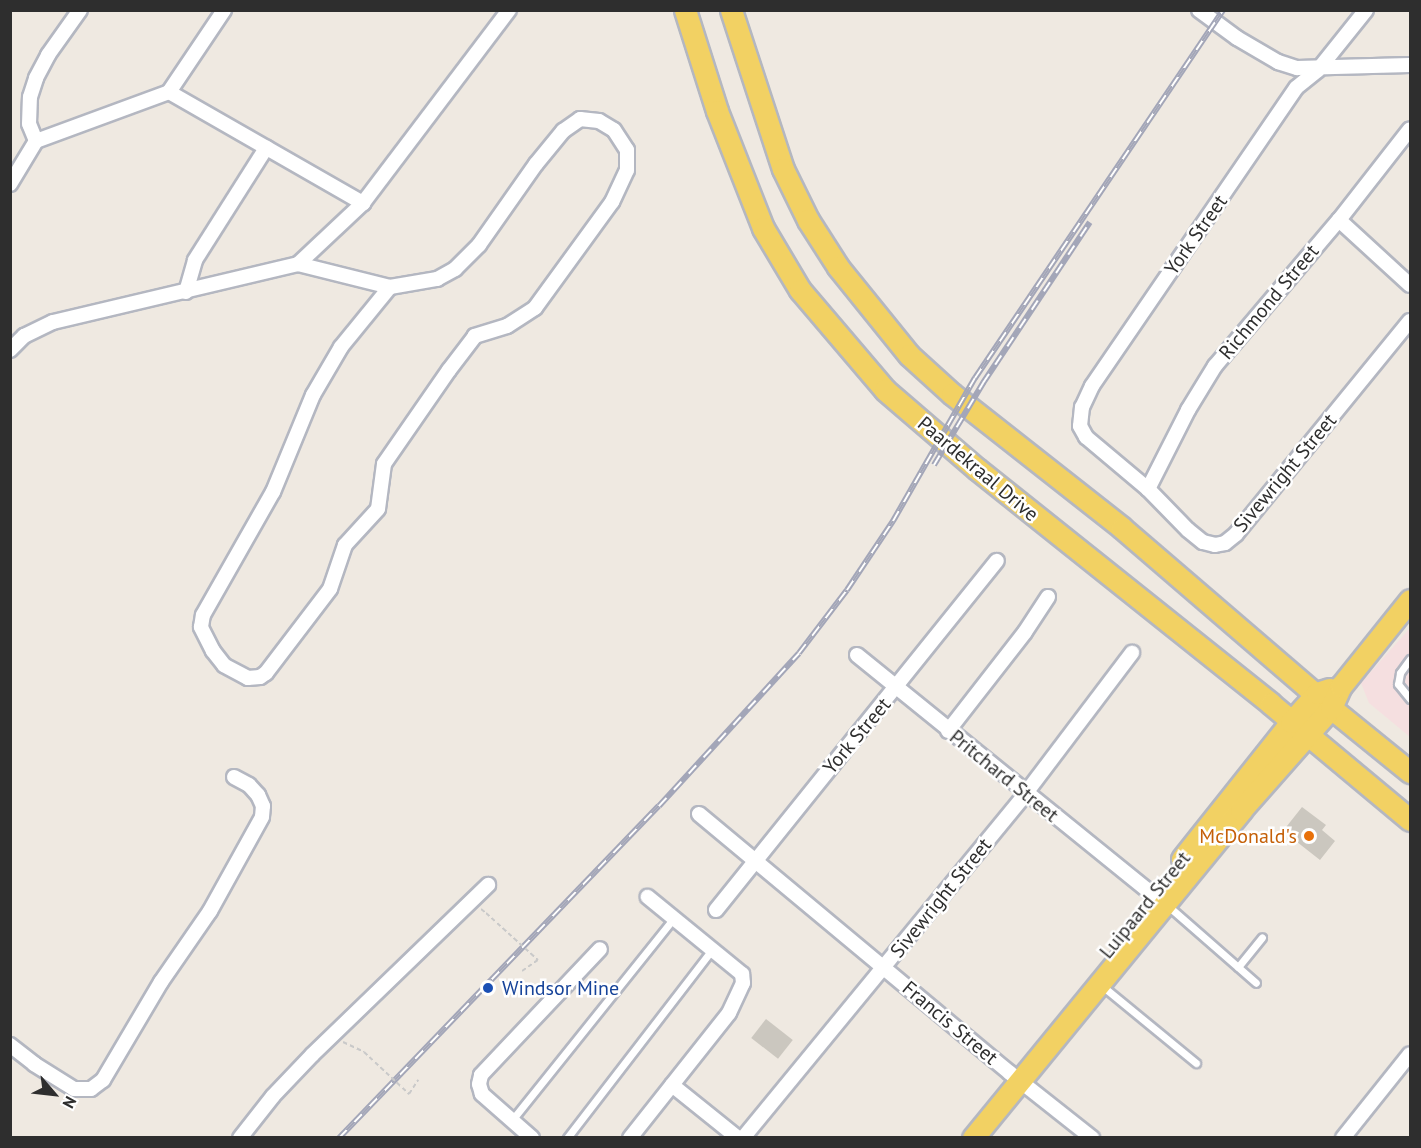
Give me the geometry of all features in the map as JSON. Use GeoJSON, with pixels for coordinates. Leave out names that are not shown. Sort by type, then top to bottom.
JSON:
{"type":"FeatureCollection","features":[{"type":"Feature","properties":{"kind":"main road","name":"Paardekraal Drive"},"geometry":{"type":"LineString","coordinates":[[684,10],[717,111],[763,228],[800,290],[885,390],[1410,820]]}},
{"type":"Feature","properties":{"kind":"main road","name":"Paardekraal Drive"},"geometry":{"type":"LineString","coordinates":[[730,10],[783,169],[808,220],[838,267],[909,355],[952,394],[1122,528],[1410,772]]}},
{"type":"Feature","properties":{"kind":"main road","name":"Luipaard Street"},"geometry":{"type":"LineString","coordinates":[[974,1137],[1015,1077],[1235,805],[1324,700],[1341,686],[1410,600]]}},
{"type":"Feature","properties":{"kind":"main road","name":"Luipaard Street"},"geometry":{"type":"LineString","coordinates":[[958,1137],[1099,984],[1159,899]]}},
{"type":"Feature","properties":{"kind":"street"},"geometry":{"type":"LineString","coordinates":[[36,141],[29,124],[30,97],[36,78],[48,55],[80,10]]}},
{"type":"Feature","properties":{"kind":"street"},"geometry":{"type":"LineString","coordinates":[[10,184],[36,141],[169,92],[224,10]]}},
{"type":"Feature","properties":{"kind":"street"},"geometry":{"type":"LineString","coordinates":[[298,264],[363,203],[509,10]]}},
{"type":"Feature","properties":{"kind":"street"},"geometry":{"type":"LineString","coordinates":[[1199,10],[1236,38],[1278,62],[1297,68],[1318,70],[1410,64]]}},
{"type":"Feature","properties":{"kind":"street"},"geometry":{"type":"LineString","coordinates":[[1318,70],[1366,10]]}},
{"type":"Feature","properties":{"kind":"street","name":"York Street"},"geometry":{"type":"LineString","coordinates":[[1082,407],[1104,368],[1296,88],[1318,70]]}},
{"type":"Feature","properties":{"kind":"street"},"geometry":{"type":"LineString","coordinates":[[169,92],[363,203]]}},
{"type":"Feature","properties":{"kind":"street"},"geometry":{"type":"LineString","coordinates":[[10,351],[24,336],[53,322],[83,313],[186,292],[298,264],[390,287],[437,279],[455,269],[479,245],[563,131],[580,119],[599,121],[614,130],[627,150],[627,170],[612,202],[535,308],[507,326],[475,336],[384,464],[378,509],[345,545],[330,590],[266,673],[255,678],[239,675],[224,665],[213,651],[201,627],[203,615],[273,492],[313,395],[341,347],[390,287]]}},
{"type":"Feature","properties":{"kind":"street","name":"Richmond Street"},"geometry":{"type":"LineString","coordinates":[[1148,489],[1188,410],[1215,366],[1339,220],[1410,129]]}},
{"type":"Feature","properties":{"kind":"street"},"geometry":{"type":"LineString","coordinates":[[186,292],[195,260],[266,148]]}},
{"type":"Feature","properties":{"kind":"street"},"geometry":{"type":"LineString","coordinates":[[1339,220],[1410,285]]}},
{"type":"Feature","properties":{"kind":"street","name":"Sivewright Street"},"geometry":{"type":"LineString","coordinates":[[1082,407],[1080,426],[1086,437],[1148,489],[1203,542],[1215,545],[1225,543],[1236,534],[1410,321]]}},
{"type":"Feature","properties":{"kind":"street","name":"York Street"},"geometry":{"type":"LineString","coordinates":[[716,910],[897,689],[997,561]]}},
{"type":"Feature","properties":{"kind":"street"},"geometry":{"type":"LineString","coordinates":[[948,731],[1048,597]]}},
{"type":"Feature","properties":{"kind":"street","name":"Sivewright Street"},"geometry":{"type":"LineString","coordinates":[[743,1137],[1026,793],[1132,653]]}},
{"type":"Feature","properties":{"kind":"street","name":"Pritchard Street"},"geometry":{"type":"LineString","coordinates":[[857,655],[948,731],[1159,899]]}},
{"type":"Feature","properties":{"kind":"street"},"geometry":{"type":"LineString","coordinates":[[10,1045],[34,1064],[74,1089],[91,1089],[103,1080],[161,982],[210,911],[262,817],[263,806],[258,795],[249,785],[234,777]]}},
{"type":"Feature","properties":{"kind":"street","name":"Francis Street"},"geometry":{"type":"LineString","coordinates":[[699,814],[1015,1077],[1092,1137]]}},
{"type":"Feature","properties":{"kind":"street"},"geometry":{"type":"LineString","coordinates":[[240,1137],[273,1096],[312,1055],[488,885]]}},
{"type":"Feature","properties":{"kind":"street"},"geometry":{"type":"LineString","coordinates":[[630,1137],[729,1012],[742,988],[742,974],[648,897]]}},
{"type":"Feature","properties":{"kind":"street"},"geometry":{"type":"LineString","coordinates":[[532,1137],[482,1094],[479,1084],[482,1075],[600,949]]}},
{"type":"Feature","properties":{"kind":"street"},"geometry":{"type":"LineString","coordinates":[[1342,1137],[1410,1054]]}},
{"type":"Feature","properties":{"kind":"street"},"geometry":{"type":"LineString","coordinates":[[672,1085],[738,1137]]}},
{"type":"Feature","properties":{"kind":"lane"},"geometry":{"type":"LineString","coordinates":[[1410,659],[1400,674],[1398,684],[1410,699]]}},
{"type":"Feature","properties":{"kind":"lane"},"geometry":{"type":"LineString","coordinates":[[1159,899],[1256,983]]}},
{"type":"Feature","properties":{"kind":"lane"},"geometry":{"type":"LineString","coordinates":[[512,1120],[674,918]]}},
{"type":"Feature","properties":{"kind":"lane"},"geometry":{"type":"LineString","coordinates":[[1238,967],[1262,938]]}},
{"type":"Feature","properties":{"kind":"lane"},"geometry":{"type":"LineString","coordinates":[[567,1137],[712,950]]}},
{"type":"Feature","properties":{"kind":"lane"},"geometry":{"type":"LineString","coordinates":[[1099,984],[1196,1063]]}},
{"type":"Feature","properties":{"kind":"path"},"geometry":{"type":"LineString","coordinates":[[486,913],[538,960],[522,971]]}},
{"type":"Feature","properties":{"kind":"path"},"geometry":{"type":"LineString","coordinates":[[355,1046],[409,1094],[418,1080]]}},
{"type":"Feature","properties":{"kind":"shaded area"},"geometry":{"type":"Polygon","coordinates":[[[1410,628],[1410,737],[1369,703],[1361,683],[1410,628]]]}},
{"type":"Feature","properties":{"kind":"building","name":"McDonald's"},"geometry":{"type":"Polygon","coordinates":[[[1302,807],[1326,825],[1322,830],[1335,841],[1320,860],[1283,831],[1302,807]]]}},
{"type":"Feature","properties":{"kind":"building"},"geometry":{"type":"Polygon","coordinates":[[[766,1019],[793,1040],[778,1059],[751,1038],[766,1019]]]}},
{"type":"Feature","properties":{"kind":"railway"},"geometry":{"type":"LineString","coordinates":[[339,1138],[659,806],[799,653],[847,590],[893,521],[975,378],[1223,10]]}},
{"type":"Feature","properties":{"kind":"railway"},"geometry":{"type":"LineString","coordinates":[[934,465],[983,383],[1090,222]]}},
{"type":"Feature","properties":{"kind":"place","name":"McDonald's"},"geometry":{"type":"Point","coordinates":[1309,836]}},
{"type":"Feature","properties":{"kind":"place","name":"Windsor Mine"},"geometry":{"type":"Point","coordinates":[488,988]}}]}
